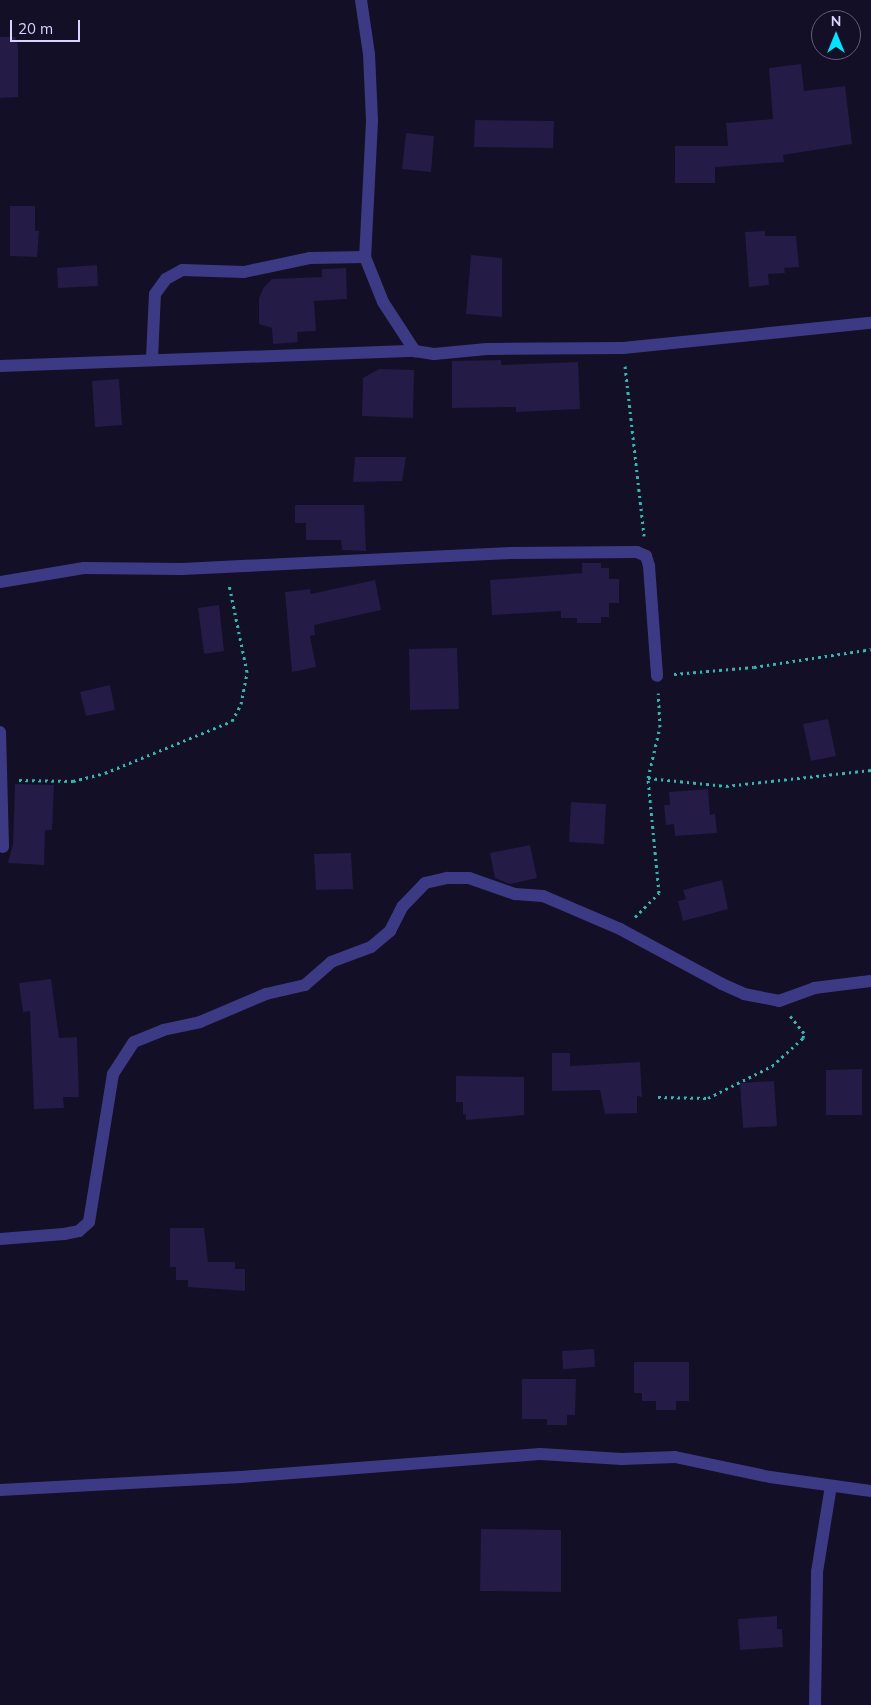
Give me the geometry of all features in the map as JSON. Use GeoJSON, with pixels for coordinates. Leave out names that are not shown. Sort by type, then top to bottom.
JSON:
{"type":"FeatureCollection","features":[{"type":"Feature","properties":{"kind":"street"},"geometry":{"type":"LineString","coordinates":[[361,0],[370,54],[372,121],[365,257],[383,302],[415,351]]}},
{"type":"Feature","properties":{"kind":"street"},"geometry":{"type":"LineString","coordinates":[[152,359],[155,294],[166,279],[182,270],[244,272],[310,258],[365,257]]}},
{"type":"Feature","properties":{"kind":"street"},"geometry":{"type":"LineString","coordinates":[[0,366],[152,359],[415,351],[434,354],[487,349],[623,348],[871,323]]}},
{"type":"Feature","properties":{"kind":"street"},"geometry":{"type":"LineString","coordinates":[[0,582],[84,568],[225,567],[580,551],[638,552],[646,556],[649,566],[657,676]]}},
{"type":"Feature","properties":{"kind":"street"},"geometry":{"type":"LineString","coordinates":[[0,732],[3,780],[3,847]]}},
{"type":"Feature","properties":{"kind":"street"},"geometry":{"type":"LineString","coordinates":[[0,1239],[64,1234],[78,1231],[89,1222],[113,1074],[134,1042],[163,1030],[200,1022],[266,994],[305,985],[331,962],[371,947],[390,931],[403,906],[425,883],[447,878],[469,878],[515,894],[543,896],[620,929],[744,994],[779,1001],[814,988],[871,981]]}},
{"type":"Feature","properties":{"kind":"street"},"geometry":{"type":"LineString","coordinates":[[0,1490],[241,1478],[540,1454],[622,1459],[675,1457],[770,1478],[871,1491]]}},
{"type":"Feature","properties":{"kind":"street"},"geometry":{"type":"LineString","coordinates":[[815,1705],[817,1572],[831,1486]]}},
{"type":"Feature","properties":{"kind":"path"},"geometry":{"type":"LineString","coordinates":[[623,348],[646,556]]}},
{"type":"Feature","properties":{"kind":"path"},"geometry":{"type":"LineString","coordinates":[[3,780],[74,781],[105,773],[232,721],[241,704],[247,672],[225,567]]}},
{"type":"Feature","properties":{"kind":"path"},"geometry":{"type":"LineString","coordinates":[[620,929],[653,902],[659,893],[648,778],[660,727],[657,676],[704,669],[754,667],[871,649]]}},
{"type":"Feature","properties":{"kind":"path"},"geometry":{"type":"LineString","coordinates":[[648,778],[726,786],[871,770]]}},
{"type":"Feature","properties":{"kind":"path"},"geometry":{"type":"LineString","coordinates":[[658,1097],[708,1098],[772,1066],[793,1050],[804,1033],[779,1001]]}},
{"type":"Feature","properties":{"kind":"building"},"geometry":{"type":"Polygon","coordinates":[[[0,37],[15,37],[18,46],[18,97],[0,98],[0,37]]]}},
{"type":"Feature","properties":{"kind":"building"},"geometry":{"type":"Polygon","coordinates":[[[801,64],[804,91],[845,86],[852,144],[783,155],[784,162],[715,167],[715,183],[675,183],[675,146],[728,146],[726,123],[773,119],[769,68],[801,64]]]}},
{"type":"Feature","properties":{"kind":"building"},"geometry":{"type":"Polygon","coordinates":[[[475,120],[554,121],[553,148],[474,147],[475,120]]]}},
{"type":"Feature","properties":{"kind":"building"},"geometry":{"type":"Polygon","coordinates":[[[406,133],[434,136],[431,172],[402,169],[406,133]]]}},
{"type":"Feature","properties":{"kind":"building"},"geometry":{"type":"Polygon","coordinates":[[[10,206],[35,206],[35,231],[39,231],[37,257],[10,256],[10,206]]]}},
{"type":"Feature","properties":{"kind":"building"},"geometry":{"type":"Polygon","coordinates":[[[765,231],[765,236],[796,236],[799,267],[784,268],[785,273],[768,274],[769,285],[749,287],[745,232],[765,231]]]}},
{"type":"Feature","properties":{"kind":"building"},"geometry":{"type":"Polygon","coordinates":[[[471,255],[502,258],[502,317],[466,314],[471,255]]]}},
{"type":"Feature","properties":{"kind":"building"},"geometry":{"type":"Polygon","coordinates":[[[97,265],[98,286],[58,288],[57,268],[97,265]]]}},
{"type":"Feature","properties":{"kind":"building"},"geometry":{"type":"Polygon","coordinates":[[[346,268],[347,299],[314,301],[316,331],[297,332],[298,342],[273,344],[272,328],[259,324],[259,298],[264,287],[272,279],[322,277],[322,269],[346,268]]]}},
{"type":"Feature","properties":{"kind":"building"},"geometry":{"type":"Polygon","coordinates":[[[501,360],[501,365],[578,362],[580,409],[516,412],[516,407],[452,408],[452,361],[501,360]]]}},
{"type":"Feature","properties":{"kind":"building"},"geometry":{"type":"Polygon","coordinates":[[[379,369],[414,370],[413,418],[362,416],[363,378],[379,369]]]}},
{"type":"Feature","properties":{"kind":"building"},"geometry":{"type":"Polygon","coordinates":[[[119,379],[122,425],[95,427],[92,381],[119,379]]]}},
{"type":"Feature","properties":{"kind":"building"},"geometry":{"type":"Polygon","coordinates":[[[355,457],[406,457],[402,481],[353,482],[355,457]]]}},
{"type":"Feature","properties":{"kind":"building"},"geometry":{"type":"Polygon","coordinates":[[[295,505],[364,505],[366,551],[342,550],[341,540],[306,540],[306,523],[295,523],[295,505]]]}},
{"type":"Feature","properties":{"kind":"building"},"geometry":{"type":"Polygon","coordinates":[[[582,563],[601,563],[601,568],[609,568],[609,579],[619,579],[619,603],[609,603],[609,617],[601,617],[601,623],[577,623],[577,618],[561,618],[561,611],[492,615],[490,580],[582,573],[582,563]]]}},
{"type":"Feature","properties":{"kind":"building"},"geometry":{"type":"Polygon","coordinates":[[[375,580],[381,610],[314,625],[315,635],[310,636],[316,667],[292,672],[285,592],[310,589],[311,594],[375,580]]]}},
{"type":"Feature","properties":{"kind":"building"},"geometry":{"type":"Polygon","coordinates":[[[219,605],[224,651],[204,654],[198,608],[219,605]]]}},
{"type":"Feature","properties":{"kind":"building"},"geometry":{"type":"Polygon","coordinates":[[[457,648],[459,709],[410,710],[409,649],[457,648]]]}},
{"type":"Feature","properties":{"kind":"building"},"geometry":{"type":"Polygon","coordinates":[[[110,685],[115,710],[86,716],[80,692],[110,685]]]}},
{"type":"Feature","properties":{"kind":"building"},"geometry":{"type":"Polygon","coordinates":[[[828,719],[836,756],[811,761],[803,724],[828,719]]]}},
{"type":"Feature","properties":{"kind":"building"},"geometry":{"type":"Polygon","coordinates":[[[15,784],[54,785],[52,830],[45,830],[44,865],[8,863],[13,844],[15,784]]]}},
{"type":"Feature","properties":{"kind":"building"},"geometry":{"type":"Polygon","coordinates":[[[708,789],[710,815],[715,814],[717,833],[675,836],[674,824],[666,825],[664,805],[670,805],[669,792],[708,789]]]}},
{"type":"Feature","properties":{"kind":"building"},"geometry":{"type":"Polygon","coordinates":[[[571,802],[606,804],[604,844],[569,842],[571,802]]]}},
{"type":"Feature","properties":{"kind":"building"},"geometry":{"type":"Polygon","coordinates":[[[530,845],[537,878],[510,884],[495,878],[490,853],[530,845]]]}},
{"type":"Feature","properties":{"kind":"building"},"geometry":{"type":"Polygon","coordinates":[[[351,853],[353,889],[316,890],[314,854],[351,853]]]}},
{"type":"Feature","properties":{"kind":"building"},"geometry":{"type":"Polygon","coordinates":[[[722,880],[728,909],[683,921],[678,901],[686,899],[683,890],[722,880]]]}},
{"type":"Feature","properties":{"kind":"building"},"geometry":{"type":"Polygon","coordinates":[[[51,979],[59,1038],[77,1037],[79,1097],[63,1097],[64,1108],[34,1109],[30,1011],[23,1012],[19,983],[51,979]]]}},
{"type":"Feature","properties":{"kind":"building"},"geometry":{"type":"Polygon","coordinates":[[[552,1053],[570,1053],[570,1066],[640,1062],[642,1097],[637,1096],[637,1113],[605,1114],[600,1090],[552,1091],[552,1053]]]}},
{"type":"Feature","properties":{"kind":"building"},"geometry":{"type":"Polygon","coordinates":[[[862,1069],[862,1115],[826,1115],[826,1070],[862,1069]]]}},
{"type":"Feature","properties":{"kind":"building"},"geometry":{"type":"Polygon","coordinates":[[[456,1076],[524,1077],[524,1115],[466,1120],[466,1114],[463,1114],[463,1102],[456,1102],[456,1076]]]}},
{"type":"Feature","properties":{"kind":"building"},"geometry":{"type":"Polygon","coordinates":[[[774,1081],[777,1126],[743,1128],[740,1083],[774,1081]]]}},
{"type":"Feature","properties":{"kind":"building"},"geometry":{"type":"Polygon","coordinates":[[[170,1228],[204,1228],[208,1262],[235,1262],[235,1269],[245,1269],[245,1291],[188,1287],[188,1280],[176,1280],[176,1267],[170,1267],[170,1228]]]}},
{"type":"Feature","properties":{"kind":"building"},"geometry":{"type":"Polygon","coordinates":[[[594,1349],[595,1367],[563,1369],[562,1351],[594,1349]]]}},
{"type":"Feature","properties":{"kind":"building"},"geometry":{"type":"Polygon","coordinates":[[[634,1362],[689,1362],[689,1401],[676,1401],[676,1410],[656,1410],[656,1401],[642,1401],[642,1393],[634,1393],[634,1362]]]}},
{"type":"Feature","properties":{"kind":"building"},"geometry":{"type":"Polygon","coordinates":[[[522,1379],[576,1379],[575,1415],[567,1415],[567,1425],[547,1425],[547,1419],[522,1419],[522,1379]]]}},
{"type":"Feature","properties":{"kind":"building"},"geometry":{"type":"Polygon","coordinates":[[[481,1529],[561,1530],[561,1592],[480,1591],[481,1529]]]}},
{"type":"Feature","properties":{"kind":"building"},"geometry":{"type":"Polygon","coordinates":[[[777,1616],[777,1629],[782,1629],[783,1647],[740,1650],[738,1619],[777,1616]]]}}]}
